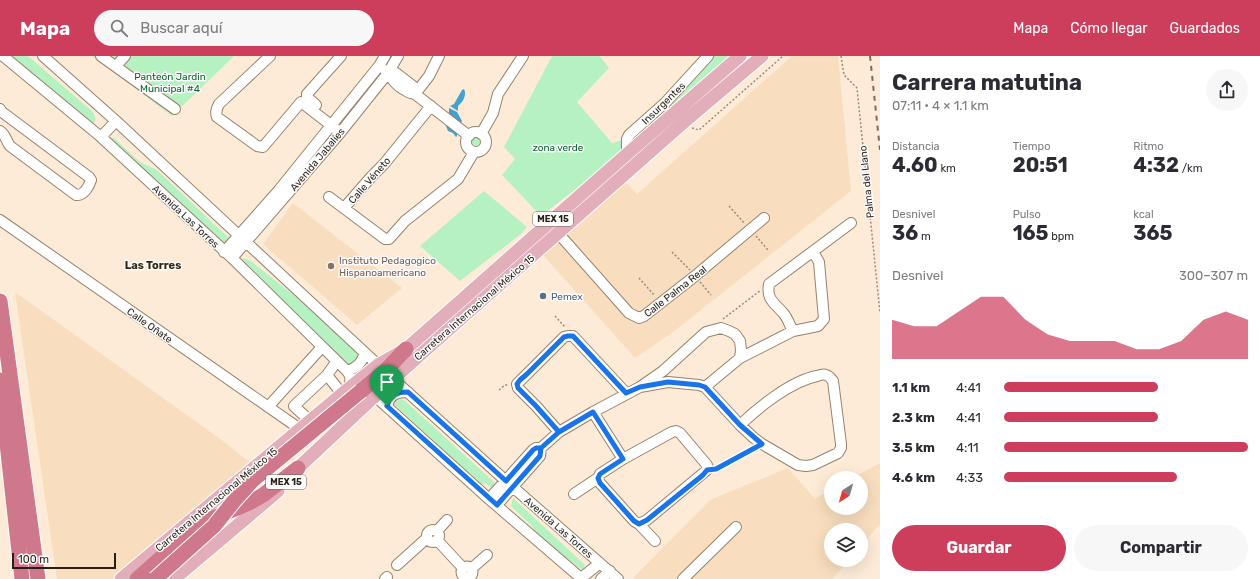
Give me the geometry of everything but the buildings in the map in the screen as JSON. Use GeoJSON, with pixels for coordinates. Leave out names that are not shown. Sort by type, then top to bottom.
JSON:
{"type":"FeatureCollection","features":[{"type":"Feature","properties":{"kind":"highway"},"geometry":{"type":"LineString","coordinates":[[0,301],[38,579]]}},
{"type":"Feature","properties":{"kind":"highway","name":"MEX 15"},"geometry":{"type":"LineString","coordinates":[[155,579],[214,526],[253,480],[358,390],[384,372],[406,349]]}},
{"type":"Feature","properties":{"kind":"highway"},"geometry":{"type":"LineString","coordinates":[[0,380],[4,439],[18,579]]}},
{"type":"Feature","properties":{"kind":"highway"},"geometry":{"type":"LineString","coordinates":[[4,439],[22,579]]}},
{"type":"Feature","properties":{"kind":"highway"},"geometry":{"type":"LineString","coordinates":[[137,579],[173,547],[206,521],[249,503],[263,495],[298,468]]}},
{"type":"Feature","properties":{"kind":"main road","name":"Carretera Internacional México 15"},"geometry":{"type":"LineString","coordinates":[[174,579],[278,492],[378,365],[406,349],[740,56]]}},
{"type":"Feature","properties":{"kind":"main road","name":"Carretera Internacional México 15"},"geometry":{"type":"LineString","coordinates":[[121,579],[310,421],[358,390],[393,379],[685,121],[762,56]]}},
{"type":"Feature","properties":{"kind":"street","name":"Avenida Las Torres"},"geometry":{"type":"LineString","coordinates":[[3,56],[101,137],[228,255],[347,371]]}},
{"type":"Feature","properties":{"kind":"street"},"geometry":{"type":"LineString","coordinates":[[43,56],[116,121],[378,365]]}},
{"type":"Feature","properties":{"kind":"street"},"geometry":{"type":"LineString","coordinates":[[102,56],[174,109]]}},
{"type":"Feature","properties":{"kind":"street"},"geometry":{"type":"LineString","coordinates":[[116,66],[125,56]]}},
{"type":"Feature","properties":{"kind":"street"},"geometry":{"type":"LineString","coordinates":[[270,56],[220,104],[217,108],[216,114],[217,117],[257,146],[263,147],[341,56]]}},
{"type":"Feature","properties":{"kind":"street","name":"Avenida Jabalíes"},"geometry":{"type":"LineString","coordinates":[[242,239],[379,66],[385,56]]}},
{"type":"Feature","properties":{"kind":"street","name":"Avenida Jabalíes"},"geometry":{"type":"LineString","coordinates":[[228,255],[342,130],[389,74],[398,56]]}},
{"type":"Feature","properties":{"kind":"street"},"geometry":{"type":"LineString","coordinates":[[415,94],[430,76],[439,56]]}},
{"type":"Feature","properties":{"kind":"street"},"geometry":{"type":"LineString","coordinates":[[481,134],[493,113],[498,94],[523,56]]}},
{"type":"Feature","properties":{"kind":"street","name":"Insurgentes"},"geometry":{"type":"LineString","coordinates":[[627,154],[627,140],[629,135],[665,102],[706,57]]}},
{"type":"Feature","properties":{"kind":"street"},"geometry":{"type":"LineString","coordinates":[[379,66],[389,74],[392,80],[410,93],[415,94],[466,133],[481,134],[486,141],[485,147],[480,151],[474,152],[471,150],[466,142],[466,133]]}},
{"type":"Feature","properties":{"kind":"street"},"geometry":{"type":"LineString","coordinates":[[304,100],[342,130]]}},
{"type":"Feature","properties":{"kind":"street","name":"Calle Véneto"},"geometry":{"type":"LineString","coordinates":[[431,106],[384,164],[344,208],[385,239],[389,239],[405,221],[458,179],[474,152]]}},
{"type":"Feature","properties":{"kind":"street"},"geometry":{"type":"LineString","coordinates":[[0,109],[90,177],[90,183],[82,194],[79,196],[76,195],[10,146],[5,135],[0,130]]}},
{"type":"Feature","properties":{"kind":"street"},"geometry":{"type":"LineString","coordinates":[[101,137],[116,121]]}},
{"type":"Feature","properties":{"kind":"street"},"geometry":{"type":"LineString","coordinates":[[329,197],[344,208]]}},
{"type":"Feature","properties":{"kind":"street","name":"Calle Palma Real"},"geometry":{"type":"LineString","coordinates":[[558,233],[629,313],[639,318],[662,303],[764,218]]}},
{"type":"Feature","properties":{"kind":"street","name":"Calle Oñate"},"geometry":{"type":"LineString","coordinates":[[0,220],[300,430]]}},
{"type":"Feature","properties":{"kind":"street","name":"Palma del Llano"},"geometry":{"type":"LineString","coordinates":[[769,284],[851,223]]}},
{"type":"Feature","properties":{"kind":"street"},"geometry":{"type":"LineString","coordinates":[[705,387],[740,358],[794,331],[818,326],[824,319],[819,262],[813,252]]}},
{"type":"Feature","properties":{"kind":"street"},"geometry":{"type":"LineString","coordinates":[[769,284],[768,292],[770,297],[784,314],[794,331]]}},
{"type":"Feature","properties":{"kind":"street"},"geometry":{"type":"LineString","coordinates":[[493,502],[509,484],[540,456],[541,448],[559,432],[626,393],[640,387],[663,371],[706,332],[721,328],[730,330],[740,341],[740,358]]}},
{"type":"Feature","properties":{"kind":"street"},"geometry":{"type":"LineString","coordinates":[[559,432],[518,388],[517,384],[564,337],[573,336],[626,393]]}},
{"type":"Feature","properties":{"kind":"street"},"geometry":{"type":"LineString","coordinates":[[268,407],[322,347]]}},
{"type":"Feature","properties":{"kind":"street"},"geometry":{"type":"LineString","coordinates":[[358,390],[347,371],[354,369],[364,356],[364,352]]}},
{"type":"Feature","properties":{"kind":"street"},"geometry":{"type":"LineString","coordinates":[[294,406],[327,375],[337,361]]}},
{"type":"Feature","properties":{"kind":"street"},"geometry":{"type":"LineString","coordinates":[[663,371],[663,377],[668,382]]}},
{"type":"Feature","properties":{"kind":"street"},"geometry":{"type":"LineString","coordinates":[[640,387],[668,382],[693,384],[705,387],[740,425],[762,444],[798,465],[813,465],[838,453],[842,444],[833,381],[825,374],[811,377],[791,386],[751,415],[740,425]]}},
{"type":"Feature","properties":{"kind":"street"},"geometry":{"type":"LineString","coordinates":[[327,375],[387,406],[581,579],[600,563]]}},
{"type":"Feature","properties":{"kind":"street","name":"Avenida Las Torres"},"geometry":{"type":"LineString","coordinates":[[393,379],[509,484],[618,579]]}},
{"type":"Feature","properties":{"kind":"street"},"geometry":{"type":"LineString","coordinates":[[387,406],[389,400],[394,395],[400,392],[408,392]]}},
{"type":"Feature","properties":{"kind":"street"},"geometry":{"type":"LineString","coordinates":[[280,394],[310,421]]}},
{"type":"Feature","properties":{"kind":"street"},"geometry":{"type":"LineString","coordinates":[[593,412],[623,459]]}},
{"type":"Feature","properties":{"kind":"street"},"geometry":{"type":"LineString","coordinates":[[574,494],[623,459],[676,431],[707,465],[707,470],[703,475],[647,520],[639,524]]}},
{"type":"Feature","properties":{"kind":"street"},"geometry":{"type":"LineString","coordinates":[[598,478],[600,483],[634,521],[639,524],[655,541]]}},
{"type":"Feature","properties":{"kind":"street"},"geometry":{"type":"LineString","coordinates":[[397,565],[434,536],[447,520]]}},
{"type":"Feature","properties":{"kind":"street"},"geometry":{"type":"LineString","coordinates":[[683,579],[736,527]]}},
{"type":"Feature","properties":{"kind":"street"},"geometry":{"type":"LineString","coordinates":[[434,536],[467,575],[487,555]]}},
{"type":"Feature","properties":{"kind":"street"},"geometry":{"type":"LineString","coordinates":[[600,579],[610,571]]}},
{"type":"Feature","properties":{"kind":"path"},"geometry":{"type":"LineString","coordinates":[[685,121],[691,127],[698,130],[783,56]]}},
{"type":"Feature","properties":{"kind":"path","name":"Palma del Llano"},"geometry":{"type":"LineString","coordinates":[[841,56],[844,75],[857,88],[880,313]]}},
{"type":"Feature","properties":{"kind":"path"},"geometry":{"type":"LineString","coordinates":[[639,278],[662,303]]}},
{"type":"Feature","properties":{"kind":"path"},"geometry":{"type":"LineString","coordinates":[[723,319],[769,284]]}},
{"type":"Feature","properties":{"kind":"path"},"geometry":{"type":"LineString","coordinates":[[555,316],[573,336]]}},
{"type":"Feature","properties":{"kind":"path"},"geometry":{"type":"LineString","coordinates":[[499,390],[505,385],[517,384]]}},
{"type":"Feature","properties":{"kind":"path"},"geometry":{"type":"LineString","coordinates":[[707,470],[716,469],[762,444]]}},
{"type":"Feature","properties":{"kind":"shaded area"},"geometry":{"type":"Polygon","coordinates":[[[792,56],[838,56],[851,191],[673,332],[635,358],[543,255],[624,180],[637,194],[792,56]]]}},
{"type":"Feature","properties":{"kind":"shaded area","name":"Instituto Pedagogico Hispanoamericano"},"geometry":{"type":"Polygon","coordinates":[[[293,203],[402,288],[357,325],[263,244],[293,203]]]}},
{"type":"Feature","properties":{"kind":"shaded area"},"geometry":{"type":"Polygon","coordinates":[[[15,292],[223,441],[253,465],[115,579],[57,579],[15,292]]]}},
{"type":"Feature","properties":{"kind":"shaded area"},"geometry":{"type":"Polygon","coordinates":[[[880,463],[880,524],[868,538],[868,523],[824,523],[824,567],[843,567],[832,579],[633,578],[710,500],[788,468],[815,499],[824,494],[824,515],[868,515],[868,471],[866,471],[880,463]]]}},
{"type":"Feature","properties":{"kind":"green space"},"geometry":{"type":"Polygon","coordinates":[[[10,56],[28,56],[93,112],[96,120],[91,126],[10,56]]]}},
{"type":"Feature","properties":{"kind":"green space","name":"Panteón Jardin Municipal #4"},"geometry":{"type":"Polygon","coordinates":[[[92,56],[234,56],[172,116],[92,56]]]}},
{"type":"Feature","properties":{"kind":"green space","name":"zona verde"},"geometry":{"type":"Polygon","coordinates":[[[552,56],[600,56],[609,68],[577,102],[612,143],[627,139],[711,56],[734,56],[625,151],[541,216],[502,175],[515,159],[504,147],[552,56]]]}},
{"type":"Feature","properties":{"kind":"green space"},"geometry":{"type":"Polygon","coordinates":[[[477,134],[481,136],[483,140],[481,144],[477,146],[473,144],[471,140],[473,136],[477,134]]]}},
{"type":"Feature","properties":{"kind":"green space"},"geometry":{"type":"Polygon","coordinates":[[[109,138],[114,138],[140,162],[157,170],[231,240],[226,246],[109,138]]]}},
{"type":"Feature","properties":{"kind":"green space"},"geometry":{"type":"Polygon","coordinates":[[[484,191],[527,227],[521,234],[460,281],[420,246],[484,191]]]}},
{"type":"Feature","properties":{"kind":"green space"},"geometry":{"type":"Polygon","coordinates":[[[244,258],[251,261],[296,297],[359,354],[356,362],[349,365],[337,361],[239,260],[244,258]]]}},
{"type":"Feature","properties":{"kind":"green space"},"geometry":{"type":"Polygon","coordinates":[[[400,399],[404,400],[494,482],[494,486],[492,488],[485,483],[481,485],[394,404],[400,399]]]}},
{"type":"Feature","properties":{"kind":"green space"},"geometry":{"type":"Polygon","coordinates":[[[513,498],[585,565],[583,570],[554,549],[535,531],[531,525],[511,506],[513,498]]]}},
{"type":"Feature","properties":{"kind":"water"},"geometry":{"type":"Polygon","coordinates":[[[464,89],[465,96],[458,106],[458,111],[450,106],[454,104],[464,89]]]}},
{"type":"Feature","properties":{"kind":"water"},"geometry":{"type":"Polygon","coordinates":[[[449,108],[457,112],[462,121],[456,137],[453,133],[448,131],[445,123],[449,113],[449,108]]]}},
{"type":"Feature","properties":{"kind":"railway"},"geometry":{"type":"LineString","coordinates":[[870,56],[880,150]]}},
{"type":"Feature","properties":{"kind":"place","name":"Instituto Pedagogico Hispanoamericano"},"geometry":{"type":"Point","coordinates":[331,266]}},
{"type":"Feature","properties":{"kind":"place","name":"Pemex"},"geometry":{"type":"Point","coordinates":[543,296]}},
{"type":"Feature","properties":{"kind":"district","name":"Las Torres"},"geometry":{"type":"Point","coordinates":[153,265]}},
{"type":"Feature","properties":{"kind":"route"},"geometry":{"type":"LineString","coordinates":[[387,406],[389,400],[394,395],[400,392],[408,392],[506,481],[533,450],[536,448],[541,448],[559,432],[593,412],[623,459],[600,474],[598,478],[600,483],[634,521],[639,524],[647,520],[703,475],[707,470],[716,469],[762,444],[740,425],[705,387],[679,382],[668,382],[640,387],[626,393],[573,336],[564,337],[517,384],[518,388],[559,432],[541,448],[542,452],[540,456],[497,505],[387,406]]}}]}
